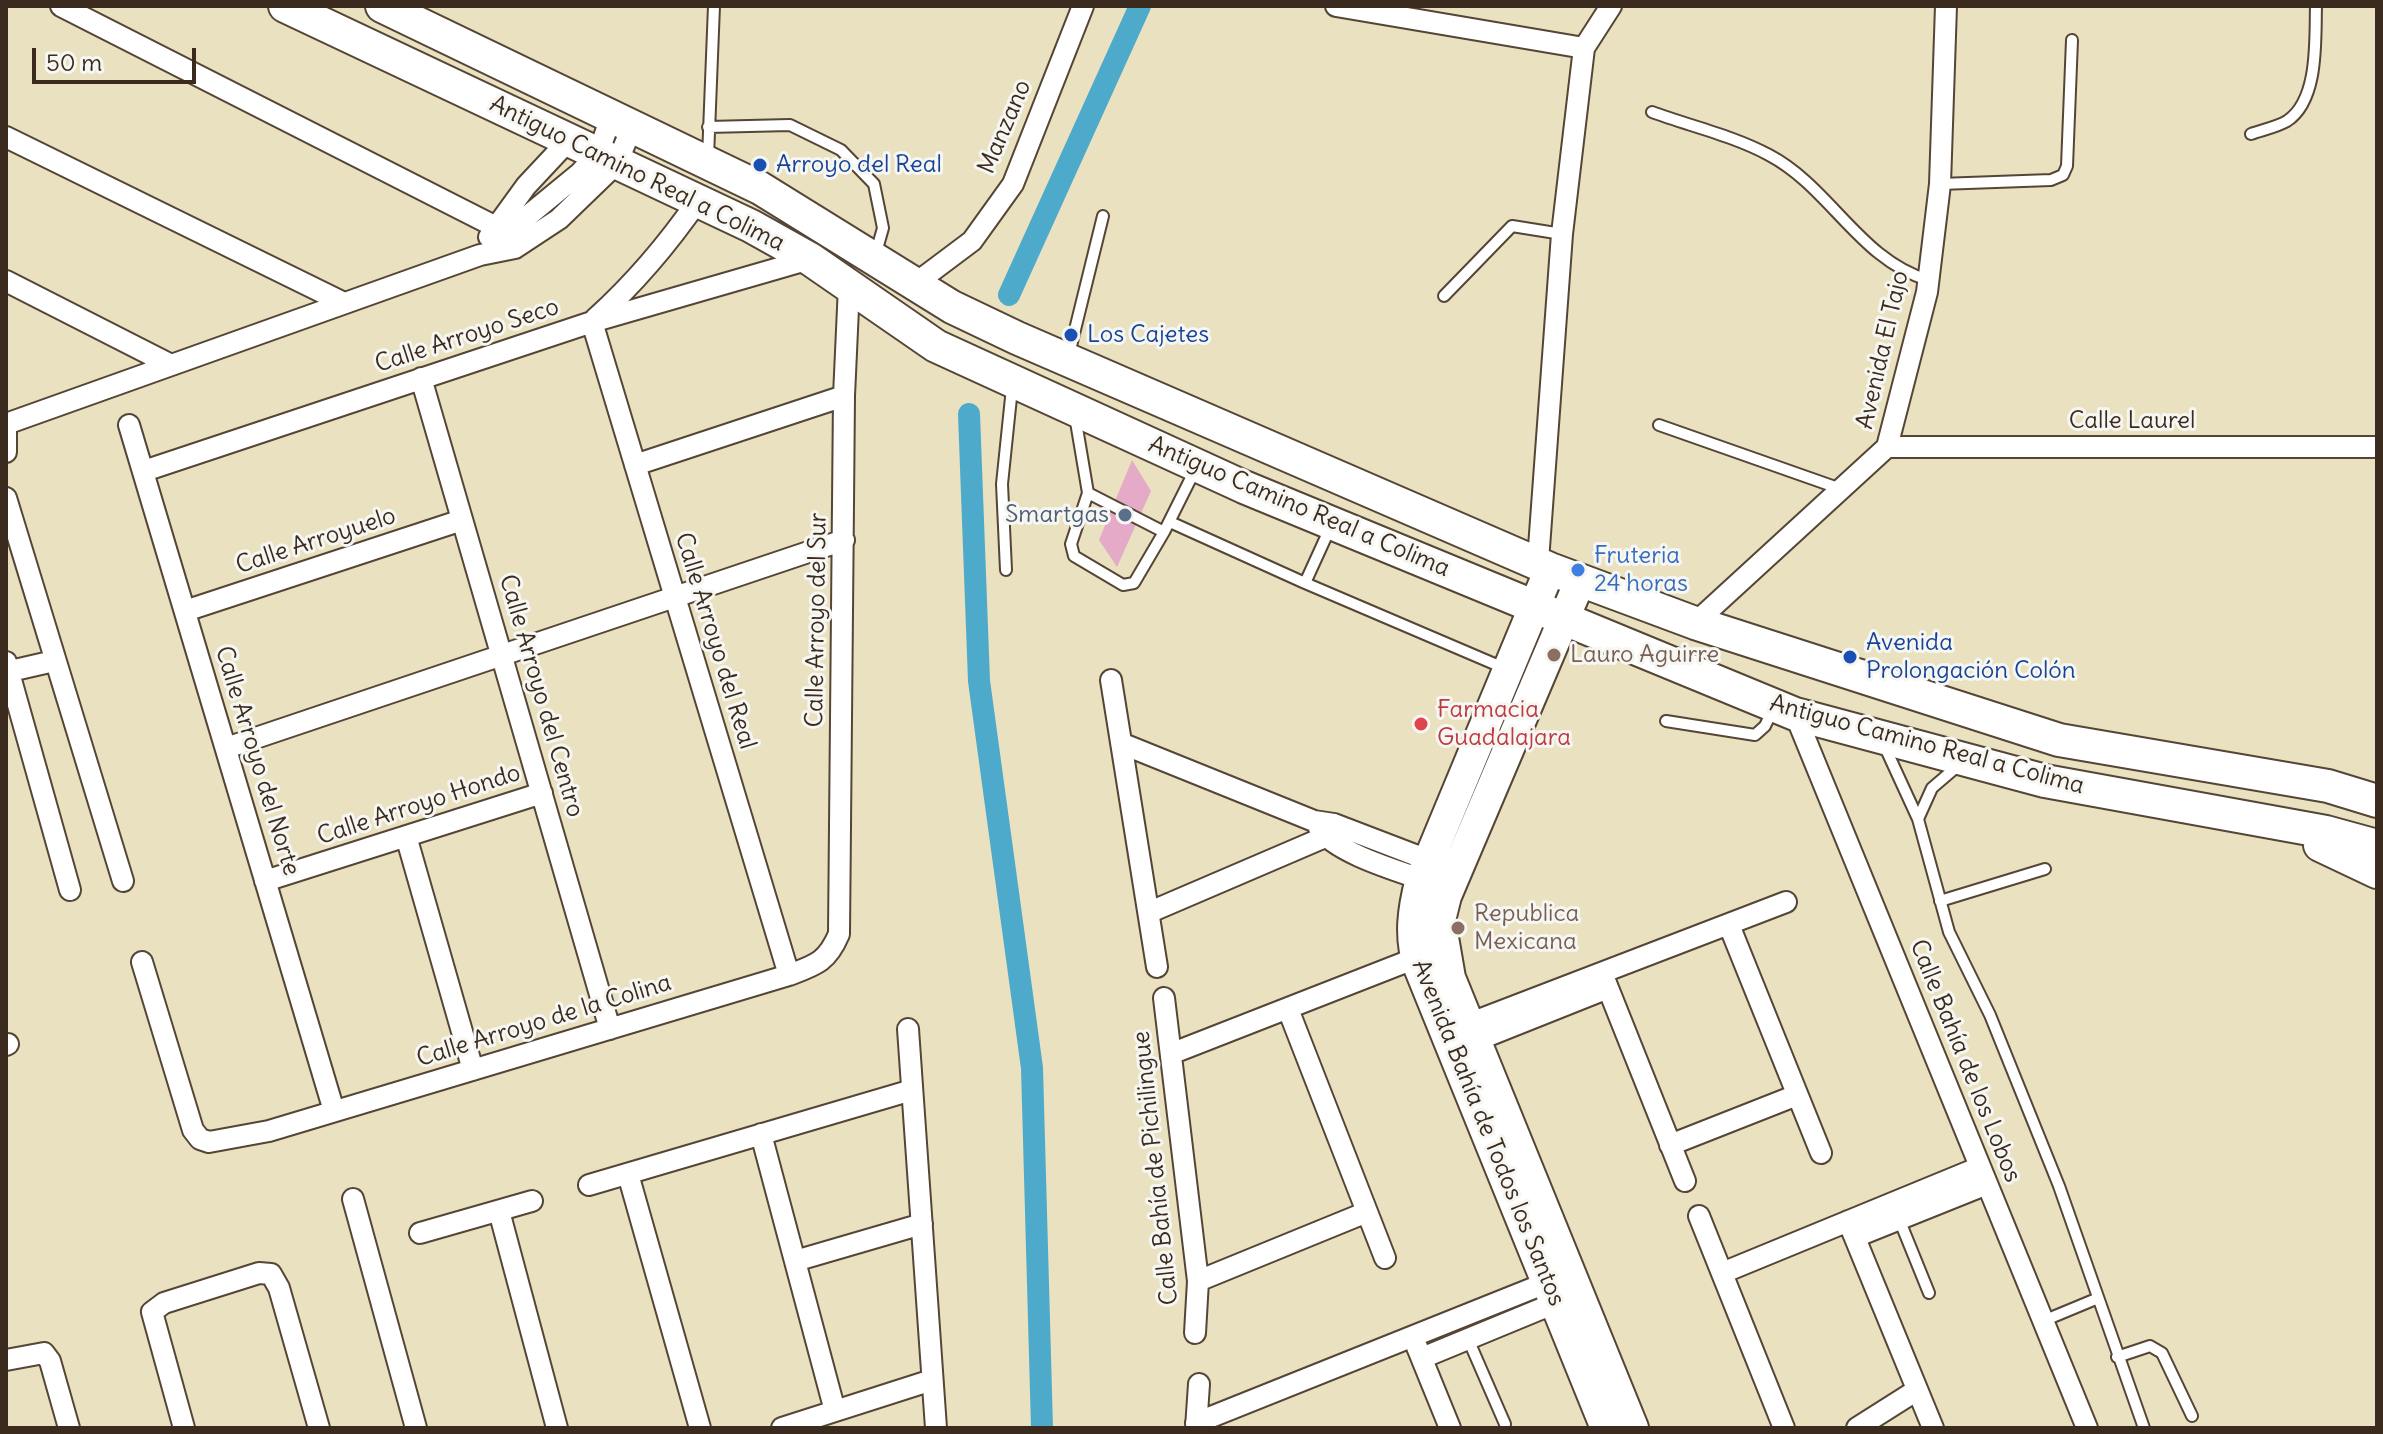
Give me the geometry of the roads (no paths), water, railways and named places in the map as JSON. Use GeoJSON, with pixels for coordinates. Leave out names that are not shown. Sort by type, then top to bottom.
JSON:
{"type":"FeatureCollection","features":[{"type":"Feature","properties":{"kind":"main road","name":"Antiguo Camino Real a Colima"},"geometry":{"type":"LineString","coordinates":[[285,6],[699,199],[810,259],[936,346],[1332,524],[1785,709],[2045,781],[2286,825],[2377,846]]}},
{"type":"Feature","properties":{"kind":"main road","name":"Antiguo Camino Real a Colima"},"geometry":{"type":"LineString","coordinates":[[382,6],[760,188],[952,307],[1067,360],[1580,581],[1695,623],[2059,740],[2328,786],[2377,801]]}},
{"type":"Feature","properties":{"kind":"main road"},"geometry":{"type":"LineString","coordinates":[[2286,825],[2337,855],[2377,872]]}},
{"type":"Feature","properties":{"kind":"street"},"geometry":{"type":"LineString","coordinates":[[61,6],[504,237]]}},
{"type":"Feature","properties":{"kind":"street","name":"Manzano"},"geometry":{"type":"LineString","coordinates":[[916,283],[972,241],[1013,184],[1083,6]]}},
{"type":"Feature","properties":{"kind":"street"},"geometry":{"type":"LineString","coordinates":[[1336,6],[1584,48]]}},
{"type":"Feature","properties":{"kind":"street"},"geometry":{"type":"LineString","coordinates":[[1544,565],[1562,234],[1584,48],[1611,6]]}},
{"type":"Feature","properties":{"kind":"street","name":"Avenida El Tajo"},"geometry":{"type":"LineString","coordinates":[[1695,623],[1887,447],[1928,280],[1940,184],[1946,6]]}},
{"type":"Feature","properties":{"kind":"street"},"geometry":{"type":"LineString","coordinates":[[6,424],[480,255],[570,197],[607,158],[622,122]]}},
{"type":"Feature","properties":{"kind":"street"},"geometry":{"type":"LineString","coordinates":[[6,137],[344,303]]}},
{"type":"Feature","properties":{"kind":"street"},"geometry":{"type":"LineString","coordinates":[[504,237],[569,140]]}},
{"type":"Feature","properties":{"kind":"street"},"geometry":{"type":"LineString","coordinates":[[592,322],[633,285],[668,244],[699,199]]}},
{"type":"Feature","properties":{"kind":"street","name":"Calle Arroyo Seco"},"geometry":{"type":"LineString","coordinates":[[144,471],[592,322],[810,259]]}},
{"type":"Feature","properties":{"kind":"street"},"geometry":{"type":"LineString","coordinates":[[6,281],[171,365]]}},
{"type":"Feature","properties":{"kind":"street","name":"Calle Arroyo del Sur"},"geometry":{"type":"LineString","coordinates":[[831,953],[839,934],[844,396],[849,286]]}},
{"type":"Feature","properties":{"kind":"street","name":"Calle Arroyo del Real"},"geometry":{"type":"LineString","coordinates":[[592,322],[789,975]]}},
{"type":"Feature","properties":{"kind":"street","name":"Calle Arroyo del Centro"},"geometry":{"type":"LineString","coordinates":[[421,378],[610,1029]]}},
{"type":"Feature","properties":{"kind":"street"},"geometry":{"type":"LineString","coordinates":[[635,465],[844,396]]}},
{"type":"Feature","properties":{"kind":"street","name":"Calle Arroyo del Norte"},"geometry":{"type":"LineString","coordinates":[[129,425],[334,1111]]}},
{"type":"Feature","properties":{"kind":"street"},"geometry":{"type":"LineString","coordinates":[[6,430],[6,452]]}},
{"type":"Feature","properties":{"kind":"street","name":"Calle Laurel"},"geometry":{"type":"LineString","coordinates":[[1887,447],[2377,447]]}},
{"type":"Feature","properties":{"kind":"street"},"geometry":{"type":"LineString","coordinates":[[6,498],[123,881]]}},
{"type":"Feature","properties":{"kind":"street","name":"Calle Arroyuelo"},"geometry":{"type":"LineString","coordinates":[[185,611],[462,520]]}},
{"type":"Feature","properties":{"kind":"street"},"geometry":{"type":"LineString","coordinates":[[226,748],[844,540]]}},
{"type":"Feature","properties":{"kind":"street","name":"Avenida Bahía de Todos los Santos"},"geometry":{"type":"LineString","coordinates":[[1544,565],[1534,605],[1424,870],[1413,911],[1417,963],[1564,1288],[1633,1428]]}},
{"type":"Feature","properties":{"kind":"street","name":"Avenida Bahía de Todos los Santos"},"geometry":{"type":"LineString","coordinates":[[1580,581],[1446,896],[1440,920],[1443,953],[1564,1288],[1606,1428]]}},
{"type":"Feature","properties":{"kind":"street"},"geometry":{"type":"LineString","coordinates":[[54,661],[7,669],[70,890]]}},
{"type":"Feature","properties":{"kind":"street"},"geometry":{"type":"LineString","coordinates":[[1111,680],[1157,967]]}},
{"type":"Feature","properties":{"kind":"street","name":"Calle Bahía de los Lobos"},"geometry":{"type":"LineString","coordinates":[[1785,709],[1984,1175],[2087,1428]]}},
{"type":"Feature","properties":{"kind":"street"},"geometry":{"type":"LineString","coordinates":[[1123,744],[1424,870]]}},
{"type":"Feature","properties":{"kind":"street","name":"Calle Arroyo Hondo"},"geometry":{"type":"LineString","coordinates":[[265,881],[542,793]]}},
{"type":"Feature","properties":{"kind":"street"},"geometry":{"type":"LineString","coordinates":[[1150,912],[1324,827]]}},
{"type":"Feature","properties":{"kind":"street"},"geometry":{"type":"LineString","coordinates":[[406,836],[473,1070]]}},
{"type":"Feature","properties":{"kind":"street"},"geometry":{"type":"LineString","coordinates":[[1471,1033],[1605,981],[1786,902]]}},
{"type":"Feature","properties":{"kind":"street"},"geometry":{"type":"LineString","coordinates":[[1729,925],[1821,1153]]}},
{"type":"Feature","properties":{"kind":"street","name":"Calle Arroyo de la Colina"},"geometry":{"type":"LineString","coordinates":[[142,962],[193,1130],[200,1139],[209,1142],[269,1131],[789,975],[816,965],[831,953]]}},
{"type":"Feature","properties":{"kind":"street"},"geometry":{"type":"LineString","coordinates":[[1173,1053],[1354,984],[1359,979],[1417,963]]}},
{"type":"Feature","properties":{"kind":"street"},"geometry":{"type":"LineString","coordinates":[[1605,981],[1685,1181]]}},
{"type":"Feature","properties":{"kind":"street","name":"Calle Bahía de Pichilingue"},"geometry":{"type":"LineString","coordinates":[[1164,998],[1198,1281],[1195,1333]]}},
{"type":"Feature","properties":{"kind":"street"},"geometry":{"type":"LineString","coordinates":[[1288,1009],[1385,1258]]}},
{"type":"Feature","properties":{"kind":"street"},"geometry":{"type":"LineString","coordinates":[[908,1029],[936,1428]]}},
{"type":"Feature","properties":{"kind":"street"},"geometry":{"type":"LineString","coordinates":[[589,1185],[912,1090]]}},
{"type":"Feature","properties":{"kind":"street"},"geometry":{"type":"LineString","coordinates":[[1670,1145],[1797,1095]]}},
{"type":"Feature","properties":{"kind":"street"},"geometry":{"type":"LineString","coordinates":[[761,1134],[835,1411]]}},
{"type":"Feature","properties":{"kind":"street"},"geometry":{"type":"LineString","coordinates":[[628,1174],[700,1428]]}},
{"type":"Feature","properties":{"kind":"street"},"geometry":{"type":"LineString","coordinates":[[1852,1229],[1899,1219],[1984,1175]]}},
{"type":"Feature","properties":{"kind":"street"},"geometry":{"type":"LineString","coordinates":[[1722,1273],[1852,1229],[1984,1175]]}},
{"type":"Feature","properties":{"kind":"street"},"geometry":{"type":"LineString","coordinates":[[353,1199],[416,1428]]}},
{"type":"Feature","properties":{"kind":"street"},"geometry":{"type":"LineString","coordinates":[[420,1233],[532,1201]]}},
{"type":"Feature","properties":{"kind":"street"},"geometry":{"type":"LineString","coordinates":[[499,1211],[557,1428]]}},
{"type":"Feature","properties":{"kind":"street"},"geometry":{"type":"LineString","coordinates":[[1198,1281],[1367,1212]]}},
{"type":"Feature","properties":{"kind":"street"},"geometry":{"type":"LineString","coordinates":[[1699,1216],[1784,1428]]}},
{"type":"Feature","properties":{"kind":"street"},"geometry":{"type":"LineString","coordinates":[[795,1261],[922,1224]]}},
{"type":"Feature","properties":{"kind":"street"},"geometry":{"type":"LineString","coordinates":[[1852,1229],[1933,1428]]}},
{"type":"Feature","properties":{"kind":"street"},"geometry":{"type":"LineString","coordinates":[[184,1428],[152,1312],[164,1303],[259,1273],[271,1274],[279,1288],[319,1428]]}},
{"type":"Feature","properties":{"kind":"street"},"geometry":{"type":"LineString","coordinates":[[1199,1384],[1196,1425],[1413,1337],[1564,1288]]}},
{"type":"Feature","properties":{"kind":"street"},"geometry":{"type":"LineString","coordinates":[[1422,1358],[1468,1339],[1564,1288]]}},
{"type":"Feature","properties":{"kind":"street"},"geometry":{"type":"LineString","coordinates":[[1413,1337],[1450,1428]]}},
{"type":"Feature","properties":{"kind":"street"},"geometry":{"type":"LineString","coordinates":[[6,1360],[44,1353],[50,1361],[69,1428]]}},
{"type":"Feature","properties":{"kind":"street"},"geometry":{"type":"LineString","coordinates":[[782,1428],[932,1380]]}},
{"type":"Feature","properties":{"kind":"street"},"geometry":{"type":"LineString","coordinates":[[1857,1428],[1917,1390]]}},
{"type":"Feature","properties":{"kind":"lane"},"geometry":{"type":"LineString","coordinates":[[708,163],[714,6]]}},
{"type":"Feature","properties":{"kind":"lane"},"geometry":{"type":"LineString","coordinates":[[2251,134],[2286,122],[2304,101],[2308,93],[2316,6]]}},
{"type":"Feature","properties":{"kind":"lane"},"geometry":{"type":"LineString","coordinates":[[1940,184],[2051,180],[2063,175],[2067,166],[2072,40]]}},
{"type":"Feature","properties":{"kind":"lane"},"geometry":{"type":"LineString","coordinates":[[1652,112],[1769,155],[1799,176],[1875,252],[1903,272],[1928,280]]}},
{"type":"Feature","properties":{"kind":"lane"},"geometry":{"type":"LineString","coordinates":[[708,127],[790,125],[841,150],[874,184],[883,228],[875,258]]}},
{"type":"Feature","properties":{"kind":"lane"},"geometry":{"type":"LineString","coordinates":[[1067,360],[1079,323],[1103,216]]}},
{"type":"Feature","properties":{"kind":"lane"},"geometry":{"type":"LineString","coordinates":[[1444,296],[1512,226],[1562,234]]}},
{"type":"Feature","properties":{"kind":"lane"},"geometry":{"type":"LineString","coordinates":[[1006,570],[1002,484],[1013,382]]}},
{"type":"Feature","properties":{"kind":"lane"},"geometry":{"type":"LineString","coordinates":[[1074,410],[1088,493],[1071,544],[1074,556],[1123,585],[1134,583],[1167,527],[1197,465]]}},
{"type":"Feature","properties":{"kind":"lane"},"geometry":{"type":"LineString","coordinates":[[1659,425],[1841,489]]}},
{"type":"Feature","properties":{"kind":"lane"},"geometry":{"type":"LineString","coordinates":[[1088,493],[1507,670]]}},
{"type":"Feature","properties":{"kind":"lane"},"geometry":{"type":"LineString","coordinates":[[1305,583],[1332,524]]}},
{"type":"Feature","properties":{"kind":"lane"},"geometry":{"type":"LineString","coordinates":[[1666,721],[1755,735],[1785,709]]}},
{"type":"Feature","properties":{"kind":"lane"},"geometry":{"type":"LineString","coordinates":[[1879,736],[1918,819],[1949,932],[1990,1015],[2059,1186],[2096,1299],[2144,1428]]}},
{"type":"Feature","properties":{"kind":"lane"},"geometry":{"type":"LineString","coordinates":[[1918,819],[1932,788],[1965,759]]}},
{"type":"Feature","properties":{"kind":"lane"},"geometry":{"type":"LineString","coordinates":[[1940,901],[2045,869]]}},
{"type":"Feature","properties":{"kind":"lane"},"geometry":{"type":"LineString","coordinates":[[1899,1219],[1929,1293]]}},
{"type":"Feature","properties":{"kind":"lane"},"geometry":{"type":"LineString","coordinates":[[2043,1321],[2096,1299]]}},
{"type":"Feature","properties":{"kind":"lane"},"geometry":{"type":"LineString","coordinates":[[1468,1339],[1505,1424]]}},
{"type":"Feature","properties":{"kind":"lane"},"geometry":{"type":"LineString","coordinates":[[2117,1357],[2150,1346],[2162,1353],[2192,1416]]}},
{"type":"Feature","properties":{"kind":"waterway"},"geometry":{"type":"LineString","coordinates":[[1009,295],[1140,6]]}},
{"type":"Feature","properties":{"kind":"waterway"},"geometry":{"type":"LineString","coordinates":[[969,414],[979,681],[1032,1068],[1042,1428]]}},
{"type":"Feature","properties":{"kind":"place","name":"Arroyo del Real"},"geometry":{"type":"Point","coordinates":[760,165]}},
{"type":"Feature","properties":{"kind":"place","name":"Los Cajetes"},"geometry":{"type":"Point","coordinates":[1071,335]}},
{"type":"Feature","properties":{"kind":"place","name":"Smartgas"},"geometry":{"type":"Point","coordinates":[1125,515]}},
{"type":"Feature","properties":{"kind":"place","name":"Fruteria 24 horas"},"geometry":{"type":"Point","coordinates":[1578,570]}},
{"type":"Feature","properties":{"kind":"place","name":"Lauro Aguirre"},"geometry":{"type":"Point","coordinates":[1554,655]}},
{"type":"Feature","properties":{"kind":"place","name":"Avenida Prolongación Colón"},"geometry":{"type":"Point","coordinates":[1850,657]}},
{"type":"Feature","properties":{"kind":"place","name":"Farmacia Guadalajara"},"geometry":{"type":"Point","coordinates":[1421,724]}},
{"type":"Feature","properties":{"kind":"place","name":"Republica Mexicana"},"geometry":{"type":"Point","coordinates":[1458,928]}}]}
